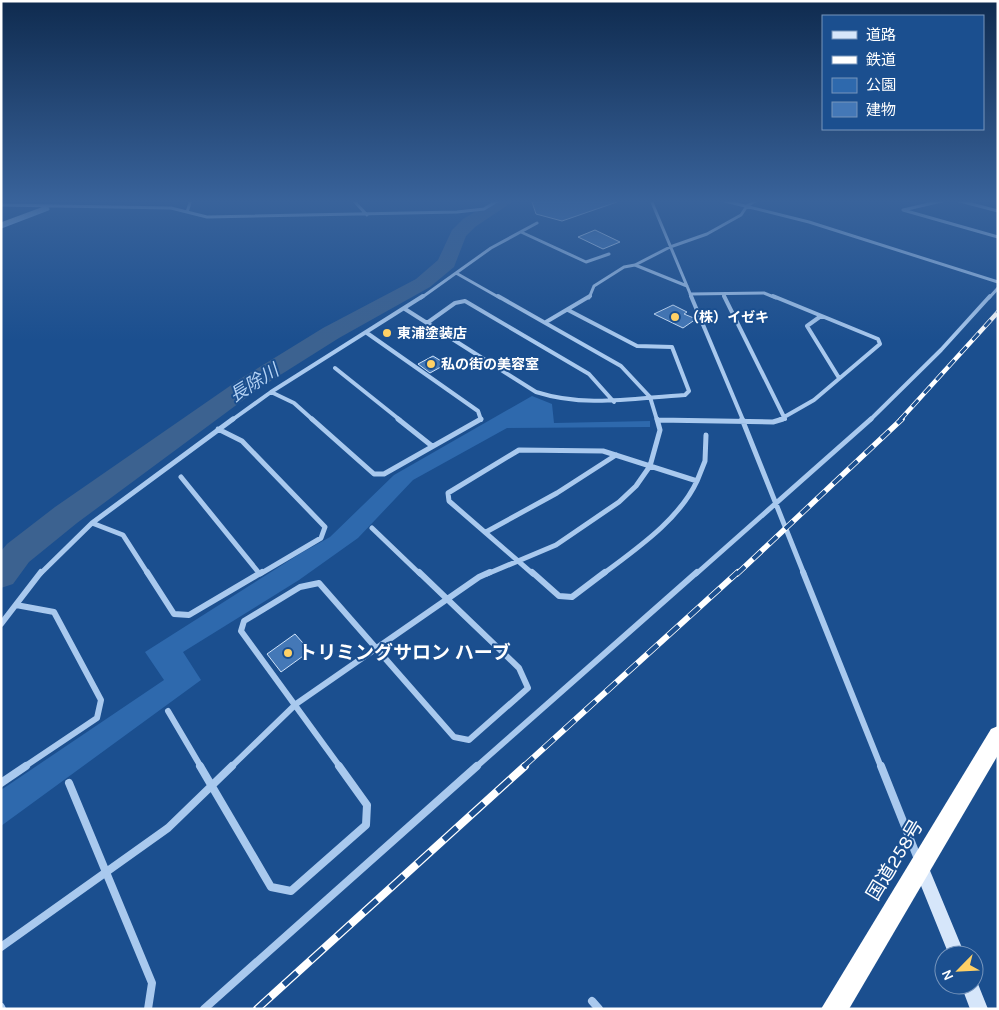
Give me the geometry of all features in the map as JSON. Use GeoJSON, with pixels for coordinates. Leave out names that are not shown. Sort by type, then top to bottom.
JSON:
{"type":"FeatureCollection","features":[{"type":"Feature","properties":{"kind":"highway","name":"国道258号"},"geometry":{"type":"LineString","coordinates":[[834,1009],[998,736]]}},
{"type":"Feature","properties":{"kind":"street"},"geometry":{"type":"LineString","coordinates":[[1,624],[44,568],[92,523],[271,392],[405,309],[493,247]]}},
{"type":"Feature","properties":{"kind":"street"},"geometry":{"type":"LineString","coordinates":[[554,247],[586,262],[610,254]]}},
{"type":"Feature","properties":{"kind":"street"},"geometry":{"type":"LineString","coordinates":[[546,322],[590,298],[594,286],[624,267],[635,265],[670,247]]}},
{"type":"Feature","properties":{"kind":"street"},"geometry":{"type":"LineString","coordinates":[[670,247],[743,421],[954,945]]}},
{"type":"Feature","properties":{"kind":"street"},"geometry":{"type":"LineString","coordinates":[[889,247],[998,282]]}},
{"type":"Feature","properties":{"kind":"street"},"geometry":{"type":"LineString","coordinates":[[635,265],[687,286]]}},
{"type":"Feature","properties":{"kind":"street"},"geometry":{"type":"LineString","coordinates":[[1,947],[168,828],[296,704],[479,577],[556,545],[619,502],[636,486],[650,466],[660,430],[658,420],[650,397],[621,366],[546,322],[456,274]]}},
{"type":"Feature","properties":{"kind":"street"},"geometry":{"type":"LineString","coordinates":[[204,1009],[556,696],[865,425],[941,350],[998,288]]}},
{"type":"Feature","properties":{"kind":"street"},"geometry":{"type":"LineString","coordinates":[[658,420],[773,422],[785,419],[802,409],[880,344],[878,339],[764,294],[690,294]]}},
{"type":"Feature","properties":{"kind":"street"},"geometry":{"type":"LineString","coordinates":[[723,294],[785,419]]}},
{"type":"Feature","properties":{"kind":"street"},"geometry":{"type":"LineString","coordinates":[[427,323],[455,303],[465,302],[589,374],[614,402]]}},
{"type":"Feature","properties":{"kind":"street"},"geometry":{"type":"LineString","coordinates":[[405,309],[536,392],[570,403],[614,402],[685,395],[689,391],[672,347],[637,346],[568,310]]}},
{"type":"Feature","properties":{"kind":"street"},"geometry":{"type":"LineString","coordinates":[[821,316],[806,326],[839,378]]}},
{"type":"Feature","properties":{"kind":"street"},"geometry":{"type":"LineString","coordinates":[[271,392],[294,403],[374,474],[384,474],[481,420],[478,411],[367,333]]}},
{"type":"Feature","properties":{"kind":"street"},"geometry":{"type":"LineString","coordinates":[[335,368],[432,446]]}},
{"type":"Feature","properties":{"kind":"street"},"geometry":{"type":"LineString","coordinates":[[92,523],[123,535],[174,614],[189,615],[321,538],[325,526],[242,441],[218,429]]}},
{"type":"Feature","properties":{"kind":"street"},"geometry":{"type":"LineString","coordinates":[[698,481],[603,451],[519,450],[448,493],[449,501],[559,596],[572,597],[661,527],[684,504],[698,481],[705,463],[706,434]]}},
{"type":"Feature","properties":{"kind":"street"},"geometry":{"type":"LineString","coordinates":[[486,532],[557,493],[616,455]]}},
{"type":"Feature","properties":{"kind":"street"},"geometry":{"type":"LineString","coordinates":[[181,477],[259,573]]}},
{"type":"Feature","properties":{"kind":"street"},"geometry":{"type":"LineString","coordinates":[[168,711],[271,887],[290,891],[366,825],[367,805],[296,704],[241,631],[244,621],[300,587],[318,583],[454,737],[469,740],[528,688],[519,668],[448,598],[372,528]]}},
{"type":"Feature","properties":{"kind":"street"},"geometry":{"type":"LineString","coordinates":[[1,783],[97,718],[102,700],[54,612],[16,605]]}},
{"type":"Feature","properties":{"kind":"street"},"geometry":{"type":"LineString","coordinates":[[69,783],[152,983],[148,1009]]}},
{"type":"Feature","properties":{"kind":"street"},"geometry":{"type":"LineString","coordinates":[[974,995],[980,1009]]}},
{"type":"Feature","properties":{"kind":"street"},"geometry":{"type":"LineString","coordinates":[[592,1001],[599,1009]]}},
{"type":"Feature","properties":{"kind":"green space"},"geometry":{"type":"Polygon","coordinates":[[[532,396],[552,404],[554,423],[650,421],[650,427],[507,428],[413,480],[358,538],[299,580],[183,652],[201,680],[1,826],[1,790],[164,680],[145,652],[301,553],[330,537],[394,475],[532,396]]]}},
{"type":"Feature","properties":{"kind":"building","name":"（株）イゼキ"},"geometry":{"type":"Polygon","coordinates":[[[673,305],[687,312],[684,314],[696,319],[683,328],[654,314],[673,305]]]}},
{"type":"Feature","properties":{"kind":"building","name":"私の街の美容室"},"geometry":{"type":"Polygon","coordinates":[[[433,356],[446,364],[430,373],[418,364],[433,356]]]}},
{"type":"Feature","properties":{"kind":"building","name":"トリミングサロン ハーブ"},"geometry":{"type":"Polygon","coordinates":[[[295,634],[310,651],[281,672],[267,654],[295,634]]]}},
{"type":"Feature","properties":{"kind":"waterway","name":"長除川"},"geometry":{"type":"LineString","coordinates":[[1,575],[18,553],[66,515],[249,384],[331,333],[423,283],[447,263],[453,247]]}},
{"type":"Feature","properties":{"kind":"railway"},"geometry":{"type":"LineString","coordinates":[[900,420],[998,312]]}},
{"type":"Feature","properties":{"kind":"railway"},"geometry":{"type":"LineString","coordinates":[[737,574],[902,419]]}},
{"type":"Feature","properties":{"kind":"railway"},"geometry":{"type":"LineString","coordinates":[[523,767],[738,572]]}},
{"type":"Feature","properties":{"kind":"railway"},"geometry":{"type":"LineString","coordinates":[[257,1009],[525,766]]}},
{"type":"Feature","properties":{"kind":"place","name":"（株）イゼキ"},"geometry":{"type":"Point","coordinates":[675,317]}},
{"type":"Feature","properties":{"kind":"place","name":"東浦塗装店"},"geometry":{"type":"Point","coordinates":[387,333]}},
{"type":"Feature","properties":{"kind":"place","name":"私の街の美容室"},"geometry":{"type":"Point","coordinates":[431,364]}},
{"type":"Feature","properties":{"kind":"place","name":"トリミングサロン ハーブ"},"geometry":{"type":"Point","coordinates":[288,653]}}]}
